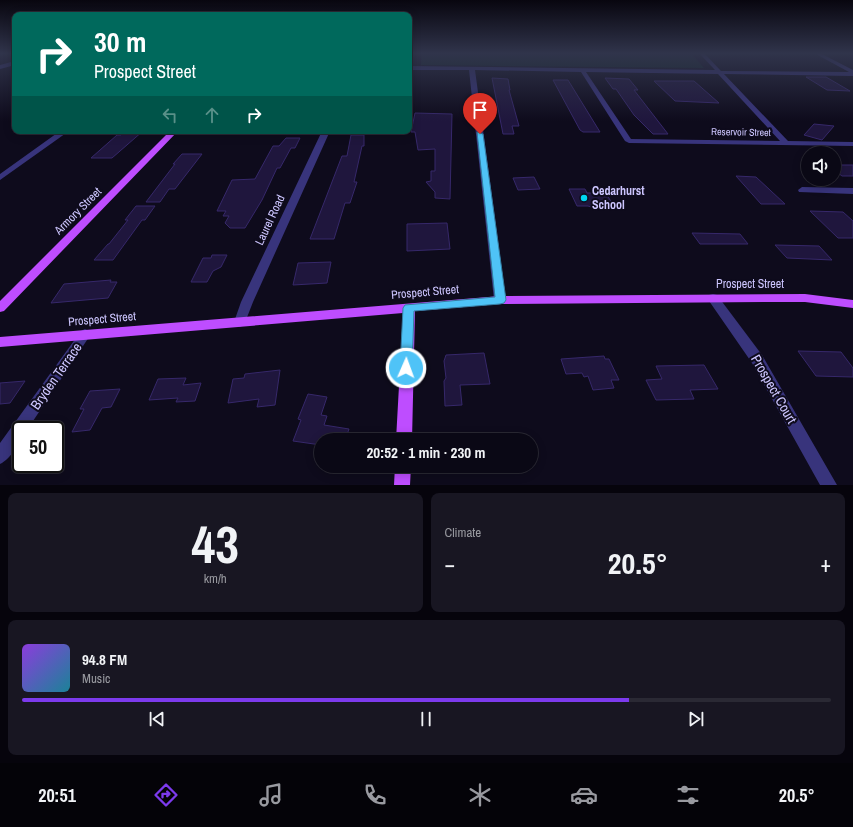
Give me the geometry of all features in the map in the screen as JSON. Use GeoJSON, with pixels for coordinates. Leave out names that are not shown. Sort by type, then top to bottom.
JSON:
{"type":"FeatureCollection","features":[{"type":"Feature","properties":{"kind":"main road","name":"Armory Street"},"geometry":{"type":"LineString","coordinates":[[0,308],[171,134]]}},
{"type":"Feature","properties":{"kind":"main road","name":"Prospect Street"},"geometry":{"type":"LineString","coordinates":[[0,342],[500,300],[805,298],[853,304]]}},
{"type":"Feature","properties":{"kind":"main road"},"geometry":{"type":"LineString","coordinates":[[404,433],[409,308]]}},
{"type":"Feature","properties":{"kind":"main road"},"geometry":{"type":"LineString","coordinates":[[402,485],[403,473]]}},
{"type":"Feature","properties":{"kind":"street"},"geometry":{"type":"LineString","coordinates":[[473,76],[500,300]]}},
{"type":"Feature","properties":{"kind":"street","name":"Reservoir Street"},"geometry":{"type":"LineString","coordinates":[[586,76],[629,140],[853,144]]}},
{"type":"Feature","properties":{"kind":"street"},"geometry":{"type":"LineString","coordinates":[[723,76],[786,142]]}},
{"type":"Feature","properties":{"kind":"street"},"geometry":{"type":"LineString","coordinates":[[0,178],[62,134]]}},
{"type":"Feature","properties":{"kind":"street","name":"Laurel Road"},"geometry":{"type":"LineString","coordinates":[[240,322],[247,302],[325,134]]}},
{"type":"Feature","properties":{"kind":"street"},"geometry":{"type":"LineString","coordinates":[[802,190],[853,191]]}},
{"type":"Feature","properties":{"kind":"street","name":"Prospect Court"},"geometry":{"type":"LineString","coordinates":[[713,298],[758,360],[828,485]]}},
{"type":"Feature","properties":{"kind":"street","name":"Bryden Terrace"},"geometry":{"type":"LineString","coordinates":[[0,456],[85,334]]}},
{"type":"Feature","properties":{"kind":"building"},"geometry":{"type":"Polygon","coordinates":[[[806,77],[826,77],[850,91],[827,90],[806,77]]]}},
{"type":"Feature","properties":{"kind":"building"},"geometry":{"type":"Polygon","coordinates":[[[492,78],[508,79],[509,90],[519,126],[512,126],[514,134],[503,134],[492,78]]]}},
{"type":"Feature","properties":{"kind":"building"},"geometry":{"type":"Polygon","coordinates":[[[605,78],[629,79],[638,90],[634,90],[668,134],[653,134],[634,115],[616,89],[613,89],[605,78]]]}},
{"type":"Feature","properties":{"kind":"building"},"geometry":{"type":"Polygon","coordinates":[[[553,80],[568,80],[600,132],[583,132],[580,130],[553,80]]]}},
{"type":"Feature","properties":{"kind":"building"},"geometry":{"type":"Polygon","coordinates":[[[654,81],[694,81],[719,103],[675,101],[654,81]]]}},
{"type":"Feature","properties":{"kind":"building"},"geometry":{"type":"Polygon","coordinates":[[[415,113],[452,114],[450,199],[435,198],[435,192],[426,182],[431,181],[431,171],[435,171],[435,149],[418,150],[415,132],[412,132],[415,113]]]}},
{"type":"Feature","properties":{"kind":"building"},"geometry":{"type":"Polygon","coordinates":[[[814,124],[834,126],[822,140],[804,135],[814,124]]]}},
{"type":"Feature","properties":{"kind":"building"},"geometry":{"type":"Polygon","coordinates":[[[140,134],[112,158],[91,158],[117,135],[140,134]]]}},
{"type":"Feature","properties":{"kind":"building"},"geometry":{"type":"Polygon","coordinates":[[[351,135],[364,135],[364,146],[362,146],[354,182],[357,182],[350,203],[345,203],[334,239],[310,239],[342,156],[347,156],[351,135]]]}},
{"type":"Feature","properties":{"kind":"building"},"geometry":{"type":"Polygon","coordinates":[[[286,138],[300,138],[295,148],[291,148],[280,168],[277,168],[262,200],[245,228],[230,228],[225,223],[229,216],[223,216],[226,211],[217,211],[232,180],[255,179],[273,146],[279,146],[286,138]]]}},
{"type":"Feature","properties":{"kind":"building"},"geometry":{"type":"Polygon","coordinates":[[[182,154],[202,154],[175,189],[169,189],[160,202],[146,202],[175,164],[173,164],[182,154]]]}},
{"type":"Feature","properties":{"kind":"building"},"geometry":{"type":"Polygon","coordinates":[[[841,165],[853,165],[853,176],[842,176],[841,165]]]}},
{"type":"Feature","properties":{"kind":"building"},"geometry":{"type":"Polygon","coordinates":[[[736,176],[756,177],[785,204],[761,204],[736,176]]]}},
{"type":"Feature","properties":{"kind":"building"},"geometry":{"type":"Polygon","coordinates":[[[534,177],[540,189],[518,190],[513,178],[534,177]]]}},
{"type":"Feature","properties":{"kind":"building","name":"Cedarhurst School"},"geometry":{"type":"Polygon","coordinates":[[[569,189],[585,189],[587,193],[606,193],[613,205],[602,206],[599,208],[577,206],[569,189]]]}},
{"type":"Feature","properties":{"kind":"building"},"geometry":{"type":"Polygon","coordinates":[[[136,206],[155,206],[145,220],[142,220],[113,260],[94,260],[128,220],[125,220],[136,206]]]}},
{"type":"Feature","properties":{"kind":"building"},"geometry":{"type":"Polygon","coordinates":[[[810,211],[843,212],[853,221],[853,238],[838,238],[810,211]]]}},
{"type":"Feature","properties":{"kind":"building"},"geometry":{"type":"Polygon","coordinates":[[[447,223],[450,249],[407,251],[407,224],[447,223]]]}},
{"type":"Feature","properties":{"kind":"building"},"geometry":{"type":"Polygon","coordinates":[[[692,233],[740,234],[748,244],[700,244],[692,233]]]}},
{"type":"Feature","properties":{"kind":"building"},"geometry":{"type":"Polygon","coordinates":[[[775,245],[819,246],[832,260],[787,258],[775,245]]]}},
{"type":"Feature","properties":{"kind":"building"},"geometry":{"type":"Polygon","coordinates":[[[212,255],[227,255],[221,267],[213,271],[207,282],[191,282],[203,258],[211,258],[212,255]]]}},
{"type":"Feature","properties":{"kind":"building"},"geometry":{"type":"Polygon","coordinates":[[[331,262],[327,283],[293,285],[298,263],[331,262]]]}},
{"type":"Feature","properties":{"kind":"building"},"geometry":{"type":"Polygon","coordinates":[[[111,280],[110,282],[117,282],[108,298],[51,303],[64,284],[111,280]]]}},
{"type":"Feature","properties":{"kind":"building"},"geometry":{"type":"Polygon","coordinates":[[[798,351],[841,352],[853,368],[853,377],[816,376],[798,351]]]}},
{"type":"Feature","properties":{"kind":"building"},"geometry":{"type":"Polygon","coordinates":[[[484,353],[490,384],[460,385],[462,405],[445,406],[444,381],[446,378],[444,361],[446,355],[484,353]]]}},
{"type":"Feature","properties":{"kind":"building"},"geometry":{"type":"Polygon","coordinates":[[[604,356],[605,359],[609,359],[619,380],[611,380],[614,388],[593,390],[588,376],[584,377],[582,373],[566,374],[561,359],[604,356]]]}},
{"type":"Feature","properties":{"kind":"building"},"geometry":{"type":"Polygon","coordinates":[[[704,365],[718,389],[690,390],[694,399],[656,400],[646,380],[662,379],[656,366],[704,365]]]}},
{"type":"Feature","properties":{"kind":"building"},"geometry":{"type":"Polygon","coordinates":[[[280,370],[275,405],[257,407],[259,399],[228,403],[233,379],[244,378],[245,374],[280,370]]]}},
{"type":"Feature","properties":{"kind":"building"},"geometry":{"type":"Polygon","coordinates":[[[186,378],[183,385],[201,383],[195,401],[176,402],[178,398],[149,400],[158,379],[186,378]]]}},
{"type":"Feature","properties":{"kind":"building"},"geometry":{"type":"Polygon","coordinates":[[[25,381],[10,403],[0,404],[0,383],[25,381]]]}},
{"type":"Feature","properties":{"kind":"building"},"geometry":{"type":"Polygon","coordinates":[[[120,389],[111,407],[102,408],[90,430],[72,432],[84,409],[80,409],[90,391],[120,389]]]}},
{"type":"Feature","properties":{"kind":"building"},"geometry":{"type":"Polygon","coordinates":[[[308,394],[327,397],[321,415],[327,416],[324,425],[349,429],[348,433],[314,433],[314,444],[293,441],[301,420],[298,419],[308,394]]]}},
{"type":"Feature","properties":{"kind":"place","name":"Cedarhurst School"},"geometry":{"type":"Point","coordinates":[584,198]}},
{"type":"Feature","properties":{"kind":"route"},"geometry":{"type":"LineString","coordinates":[[406,368],[409,308],[500,300],[480,134]]}}]}
